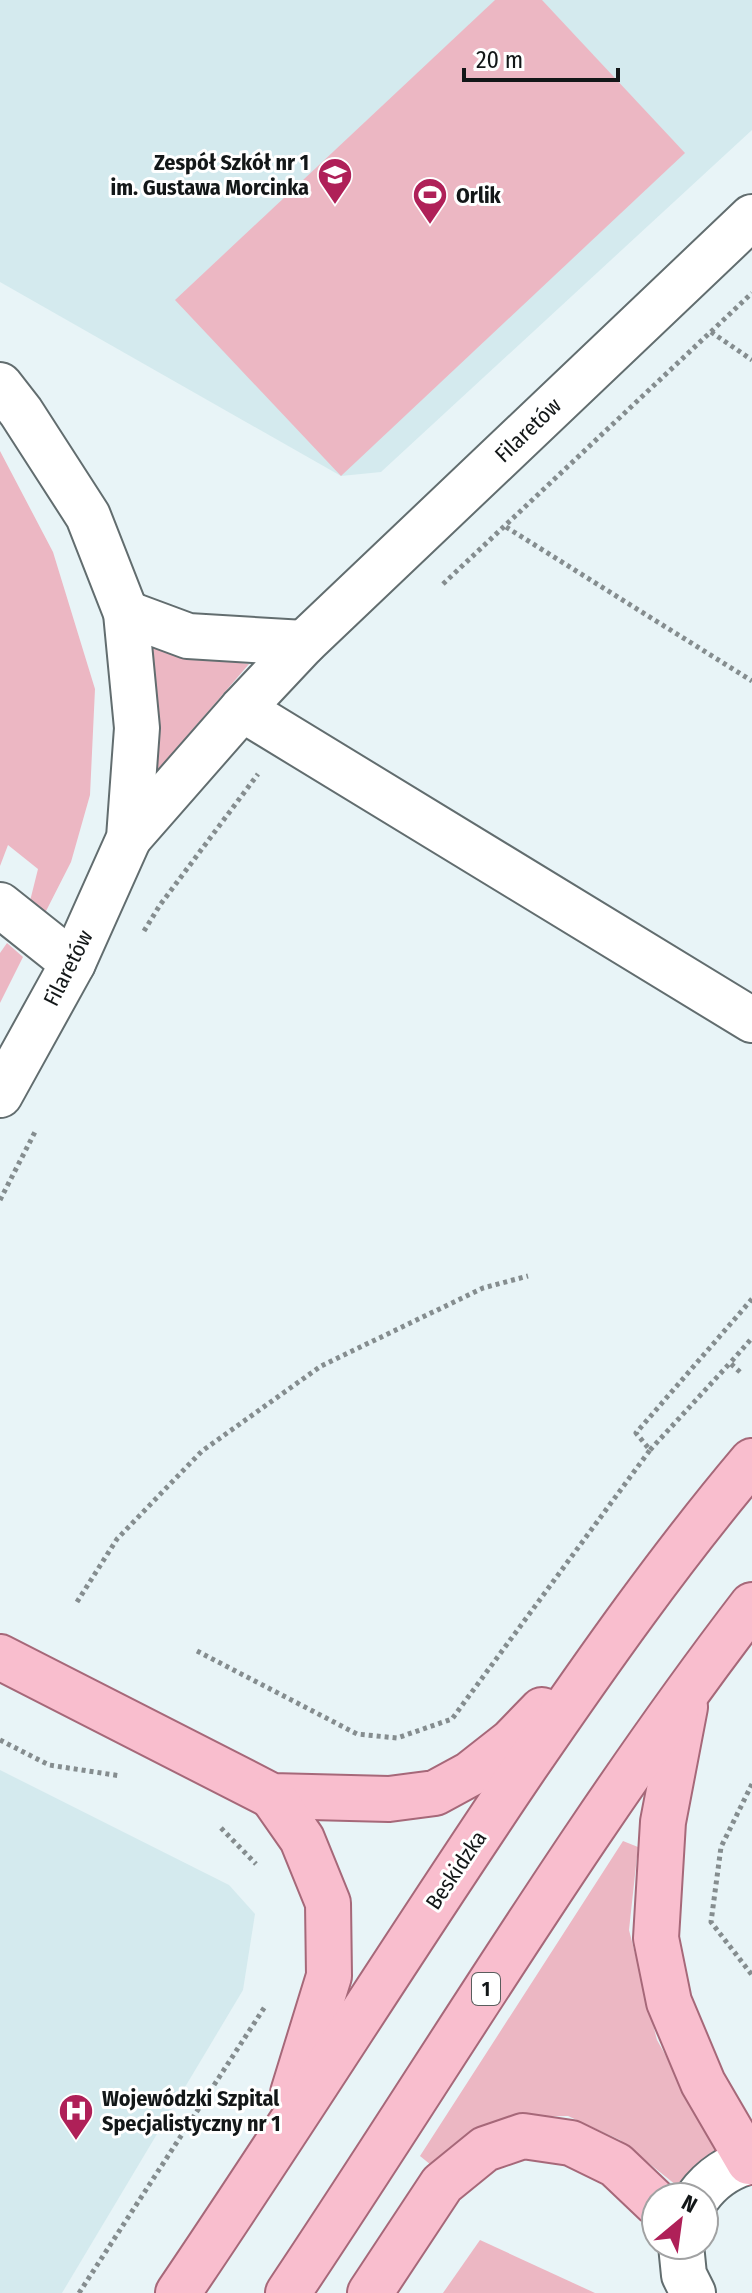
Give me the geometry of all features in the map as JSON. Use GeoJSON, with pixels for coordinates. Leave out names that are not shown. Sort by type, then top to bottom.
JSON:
{"type":"FeatureCollection","features":[{"type":"Feature","properties":{"kind":"main road","name":"Beskidzka"},"geometry":{"type":"LineString","coordinates":[[178,2293],[441,1891],[612,1640],[752,1461]]}},
{"type":"Feature","properties":{"kind":"main road","name":"1"},"geometry":{"type":"LineString","coordinates":[[288,2293],[518,1938],[689,1688],[752,1605]]}},
{"type":"Feature","properties":{"kind":"main road"},"geometry":{"type":"LineString","coordinates":[[0,1657],[272,1796],[389,1799],[435,1793],[470,1774],[512,1741],[612,1640]]}},
{"type":"Feature","properties":{"kind":"main road"},"geometry":{"type":"LineString","coordinates":[[689,1688],[663,1822],[656,1938],[669,2002],[703,2083],[750,2162]]}},
{"type":"Feature","properties":{"kind":"main road"},"geometry":{"type":"LineString","coordinates":[[272,1796],[302,1839],[328,1903],[329,1976],[277,2145]]}},
{"type":"Feature","properties":{"kind":"main road"},"geometry":{"type":"LineString","coordinates":[[370,2293],[442,2184],[485,2149],[523,2136],[571,2143],[616,2165],[640,2188]]}},
{"type":"Feature","properties":{"kind":"street","name":"Filaretów"},"geometry":{"type":"LineString","coordinates":[[0,1095],[73,963],[129,838],[304,643],[752,217]]}},
{"type":"Feature","properties":{"kind":"street","name":"Filaretów"},"geometry":{"type":"LineString","coordinates":[[0,385],[88,516],[126,613],[137,728],[129,838]]}},
{"type":"Feature","properties":{"kind":"street"},"geometry":{"type":"LineString","coordinates":[[126,613],[188,636],[304,643]]}},
{"type":"Feature","properties":{"kind":"street"},"geometry":{"type":"LineString","coordinates":[[242,709],[752,1020]]}},
{"type":"Feature","properties":{"kind":"street"},"geometry":{"type":"LineString","coordinates":[[0,905],[73,963]]}},
{"type":"Feature","properties":{"kind":"street"},"geometry":{"type":"LineString","coordinates":[[713,2181],[725,2171],[750,2162]]}},
{"type":"Feature","properties":{"kind":"street"},"geometry":{"type":"LineString","coordinates":[[683,2261],[684,2275],[693,2293]]}},
{"type":"Feature","properties":{"kind":"path"},"geometry":{"type":"LineString","coordinates":[[711,332],[752,360]]}},
{"type":"Feature","properties":{"kind":"path"},"geometry":{"type":"LineString","coordinates":[[506,527],[752,681]]}},
{"type":"Feature","properties":{"kind":"path"},"geometry":{"type":"LineString","coordinates":[[77,1602],[117,1539],[202,1451],[321,1366],[483,1288],[528,1276]]}},
{"type":"Feature","properties":{"kind":"path"},"geometry":{"type":"LineString","coordinates":[[650,1450],[636,1433],[752,1299]]}},
{"type":"Feature","properties":{"kind":"path"},"geometry":{"type":"LineString","coordinates":[[197,1651],[357,1734],[397,1738],[452,1719],[650,1450],[752,1338]]}},
{"type":"Feature","properties":{"kind":"path"},"geometry":{"type":"LineString","coordinates":[[730,1363],[740,1372]]}},
{"type":"Feature","properties":{"kind":"path"},"geometry":{"type":"LineString","coordinates":[[0,1740],[49,1765],[135,1778]]}},
{"type":"Feature","properties":{"kind":"path"},"geometry":{"type":"LineString","coordinates":[[752,1784],[721,1847],[711,1922],[752,1975]]}},
{"type":"Feature","properties":{"kind":"path"},"geometry":{"type":"LineString","coordinates":[[209,1821],[222,1828],[257,1864],[263,1877]]}},
{"type":"Feature","properties":{"kind":"path"},"geometry":{"type":"LineString","coordinates":[[79,2293],[274,1993]]}},
{"type":"Feature","properties":{"kind":"shaded area","name":"Zespół Szkół nr 1 im. Gustawa Morcinka"},"geometry":{"type":"Polygon","coordinates":[[[0,0],[752,0],[752,130],[381,472],[341,476],[0,282],[0,0]]]}},
{"type":"Feature","properties":{"kind":"shaded area","name":"Orlik"},"geometry":{"type":"Polygon","coordinates":[[[495,0],[542,0],[685,153],[341,476],[175,300],[495,0]]]}},
{"type":"Feature","properties":{"kind":"shaded area"},"geometry":{"type":"Polygon","coordinates":[[[0,451],[53,552],[95,689],[90,795],[71,862],[44,915],[28,909],[38,869],[8,845],[0,866],[0,451]]]}},
{"type":"Feature","properties":{"kind":"shaded area"},"geometry":{"type":"Polygon","coordinates":[[[147,645],[186,656],[249,664],[149,780],[147,645]]]}},
{"type":"Feature","properties":{"kind":"shaded area"},"geometry":{"type":"Polygon","coordinates":[[[7,943],[23,957],[0,1003],[0,953],[7,943]]]}},
{"type":"Feature","properties":{"kind":"shaded area","name":"Wojewódzki Szpital Specjalistyczny nr 1"},"geometry":{"type":"Polygon","coordinates":[[[0,1770],[229,1885],[255,1914],[243,1990],[62,2293],[0,2293],[0,1770]]]}},
{"type":"Feature","properties":{"kind":"shaded area"},"geometry":{"type":"Polygon","coordinates":[[[623,1841],[638,1847],[629,1930],[657,2040],[718,2149],[681,2181],[671,2181],[620,2140],[568,2116],[507,2117],[431,2165],[420,2156],[623,1841]]]}},
{"type":"Feature","properties":{"kind":"shaded area"},"geometry":{"type":"Polygon","coordinates":[[[480,2240],[595,2293],[443,2293],[480,2240]]]}},
{"type":"Feature","properties":{"kind":"place","name":"Zespół Szkół nr 1 im. Gustawa Morcinka"},"geometry":{"type":"Point","coordinates":[335,206]}},
{"type":"Feature","properties":{"kind":"place","name":"Orlik"},"geometry":{"type":"Point","coordinates":[430,226]}},
{"type":"Feature","properties":{"kind":"place","name":"Wojewódzki Szpital Specjalistyczny nr 1"},"geometry":{"type":"Point","coordinates":[76,2142]}}]}
